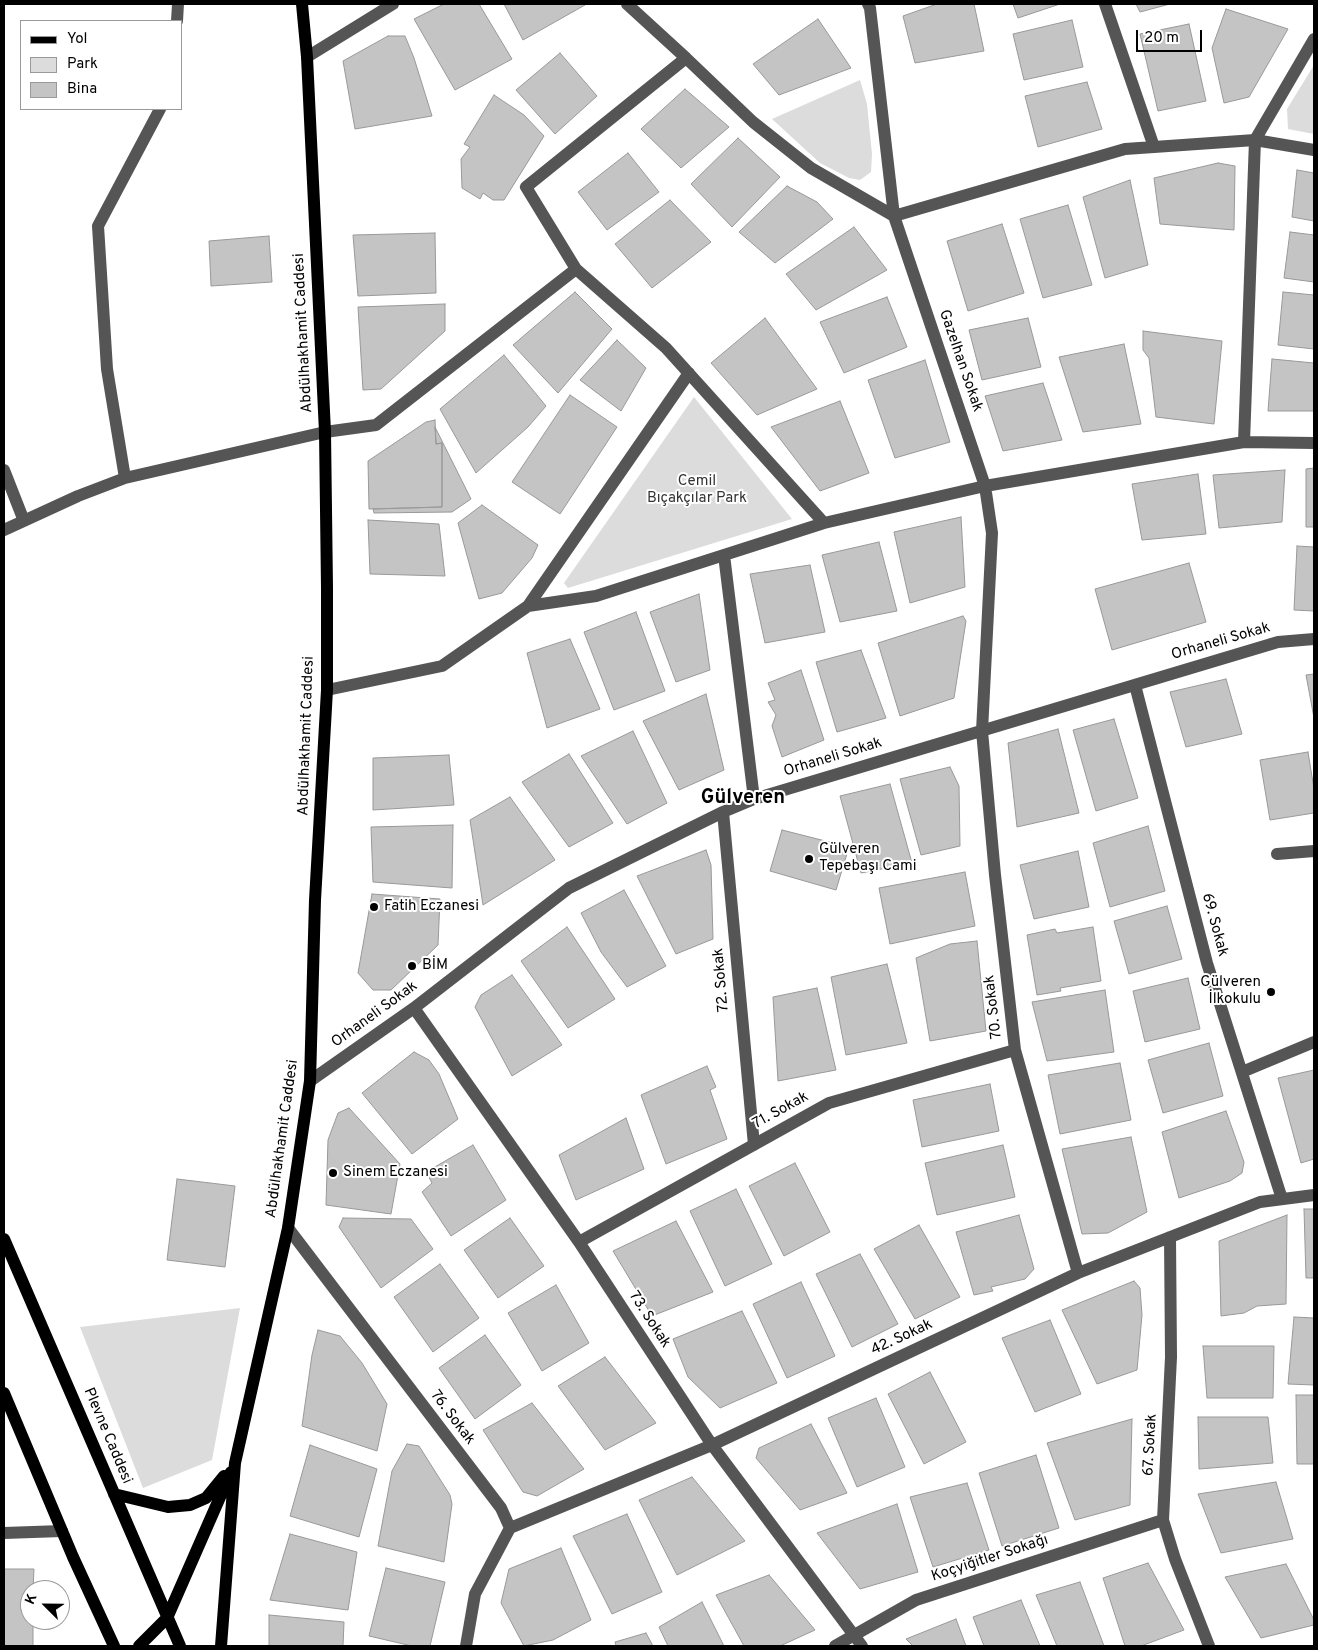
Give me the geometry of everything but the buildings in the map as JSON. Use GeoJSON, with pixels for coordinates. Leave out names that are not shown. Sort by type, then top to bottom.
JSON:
{"type":"FeatureCollection","features":[{"type":"Feature","properties":{"kind":"main road","name":"Abdülhakhamit Caddesi"},"geometry":{"type":"LineString","coordinates":[[235,1463],[288,1228],[310,1081],[315,900],[327,690],[325,432],[307,57],[302,4]]}},
{"type":"Feature","properties":{"kind":"main road","name":"Plevne Caddesi"},"geometry":{"type":"LineString","coordinates":[[4,1239],[180,1646]]}},
{"type":"Feature","properties":{"kind":"main road"},"geometry":{"type":"LineString","coordinates":[[4,1393],[62,1531],[114,1646]]}},
{"type":"Feature","properties":{"kind":"main road"},"geometry":{"type":"LineString","coordinates":[[114,1494],[168,1507],[190,1505],[206,1498],[235,1463]]}},
{"type":"Feature","properties":{"kind":"main road"},"geometry":{"type":"LineString","coordinates":[[140,1646],[167,1618],[235,1463]]}},
{"type":"Feature","properties":{"kind":"main road"},"geometry":{"type":"LineString","coordinates":[[221,1646],[235,1463]]}},
{"type":"Feature","properties":{"kind":"street"},"geometry":{"type":"LineString","coordinates":[[177,20],[178,4]]}},
{"type":"Feature","properties":{"kind":"street"},"geometry":{"type":"LineString","coordinates":[[307,57],[393,4]]}},
{"type":"Feature","properties":{"kind":"street"},"geometry":{"type":"LineString","coordinates":[[627,4],[753,122],[811,168],[894,216],[1125,149],[1255,140],[1314,150]]}},
{"type":"Feature","properties":{"kind":"street"},"geometry":{"type":"LineString","coordinates":[[1105,4],[1154,147]]}},
{"type":"Feature","properties":{"kind":"street","name":"Gazelhan Sokak"},"geometry":{"type":"LineString","coordinates":[[873,5],[894,216],[985,486],[992,533],[982,731]]}},
{"type":"Feature","properties":{"kind":"street"},"geometry":{"type":"LineString","coordinates":[[1244,442],[1255,140],[1314,39]]}},
{"type":"Feature","properties":{"kind":"street"},"geometry":{"type":"LineString","coordinates":[[686,58],[526,187],[576,269],[666,348],[824,524]]}},
{"type":"Feature","properties":{"kind":"street"},"geometry":{"type":"LineString","coordinates":[[125,478],[107,369],[98,226],[159,110]]}},
{"type":"Feature","properties":{"kind":"street"},"geometry":{"type":"LineString","coordinates":[[4,528],[125,478],[325,432],[376,425],[576,269]]}},
{"type":"Feature","properties":{"kind":"street"},"geometry":{"type":"LineString","coordinates":[[327,690],[442,666],[528,606],[689,373]]}},
{"type":"Feature","properties":{"kind":"street"},"geometry":{"type":"LineString","coordinates":[[528,606],[596,596],[824,524],[985,486],[1244,442],[1314,443]]}},
{"type":"Feature","properties":{"kind":"street"},"geometry":{"type":"LineString","coordinates":[[4,470],[24,521]]}},
{"type":"Feature","properties":{"kind":"street"},"geometry":{"type":"LineString","coordinates":[[724,555],[754,799]]}},
{"type":"Feature","properties":{"kind":"street","name":"Orhaneli Sokak"},"geometry":{"type":"LineString","coordinates":[[310,1081],[414,1008],[569,888],[723,812],[754,799],[1278,642],[1314,639]]}},
{"type":"Feature","properties":{"kind":"street","name":"69. Sokak"},"geometry":{"type":"LineString","coordinates":[[1136,685],[1207,963],[1282,1199]]}},
{"type":"Feature","properties":{"kind":"street","name":"70. Sokak"},"geometry":{"type":"LineString","coordinates":[[982,731],[995,875],[1015,1050],[1078,1273]]}},
{"type":"Feature","properties":{"kind":"street","name":"72. Sokak"},"geometry":{"type":"LineString","coordinates":[[723,812],[754,1145]]}},
{"type":"Feature","properties":{"kind":"street"},"geometry":{"type":"LineString","coordinates":[[1277,854],[1314,851]]}},
{"type":"Feature","properties":{"kind":"street","name":"73. Sokak"},"geometry":{"type":"LineString","coordinates":[[414,1008],[579,1242],[712,1445],[862,1646]]}},
{"type":"Feature","properties":{"kind":"street"},"geometry":{"type":"LineString","coordinates":[[1242,1072],[1314,1042]]}},
{"type":"Feature","properties":{"kind":"street","name":"71. Sokak"},"geometry":{"type":"LineString","coordinates":[[579,1242],[829,1104],[1015,1050]]}},
{"type":"Feature","properties":{"kind":"street","name":"42. Sokak"},"geometry":{"type":"LineString","coordinates":[[510,1528],[712,1445],[1078,1273],[1260,1202],[1314,1196]]}},
{"type":"Feature","properties":{"kind":"street","name":"76. Sokak"},"geometry":{"type":"LineString","coordinates":[[288,1228],[501,1508],[510,1528]]}},
{"type":"Feature","properties":{"kind":"street","name":"67. Sokak"},"geometry":{"type":"LineString","coordinates":[[1170,1237],[1171,1357],[1163,1520],[1175,1559],[1209,1646]]}},
{"type":"Feature","properties":{"kind":"street","name":"Koçyiğitler Sokağı"},"geometry":{"type":"LineString","coordinates":[[835,1646],[916,1600],[1163,1520]]}},
{"type":"Feature","properties":{"kind":"street"},"geometry":{"type":"LineString","coordinates":[[466,1646],[475,1594],[510,1528]]}},
{"type":"Feature","properties":{"kind":"street"},"geometry":{"type":"LineString","coordinates":[[4,1533],[62,1531]]}},
{"type":"Feature","properties":{"kind":"green space"},"geometry":{"type":"Polygon","coordinates":[[[1314,65],[1314,134],[1288,129],[1287,109],[1314,65]]]}},
{"type":"Feature","properties":{"kind":"green space"},"geometry":{"type":"Polygon","coordinates":[[[860,80],[867,104],[872,154],[871,172],[860,180],[849,178],[820,163],[772,119],[860,80]]]}},
{"type":"Feature","properties":{"kind":"green space","name":"Cemil Bıçakçılar Park"},"geometry":{"type":"Polygon","coordinates":[[[694,397],[792,519],[568,588],[564,583],[694,397]]]}},
{"type":"Feature","properties":{"kind":"green space"},"geometry":{"type":"Polygon","coordinates":[[[240,1308],[212,1460],[143,1488],[80,1327],[240,1308]]]}},
{"type":"Feature","properties":{"kind":"place","name":"Gülveren Tepebaşı Cami"},"geometry":{"type":"Point","coordinates":[809,859]}},
{"type":"Feature","properties":{"kind":"place","name":"Fatih Eczanesi"},"geometry":{"type":"Point","coordinates":[374,907]}},
{"type":"Feature","properties":{"kind":"place","name":"BİM"},"geometry":{"type":"Point","coordinates":[412,966]}},
{"type":"Feature","properties":{"kind":"place","name":"Gülveren İlkokulu"},"geometry":{"type":"Point","coordinates":[1271,992]}},
{"type":"Feature","properties":{"kind":"place","name":"Sinem Eczanesi"},"geometry":{"type":"Point","coordinates":[333,1173]}},
{"type":"Feature","properties":{"kind":"district","name":"Gülveren"},"geometry":{"type":"Point","coordinates":[743,799]}}]}
